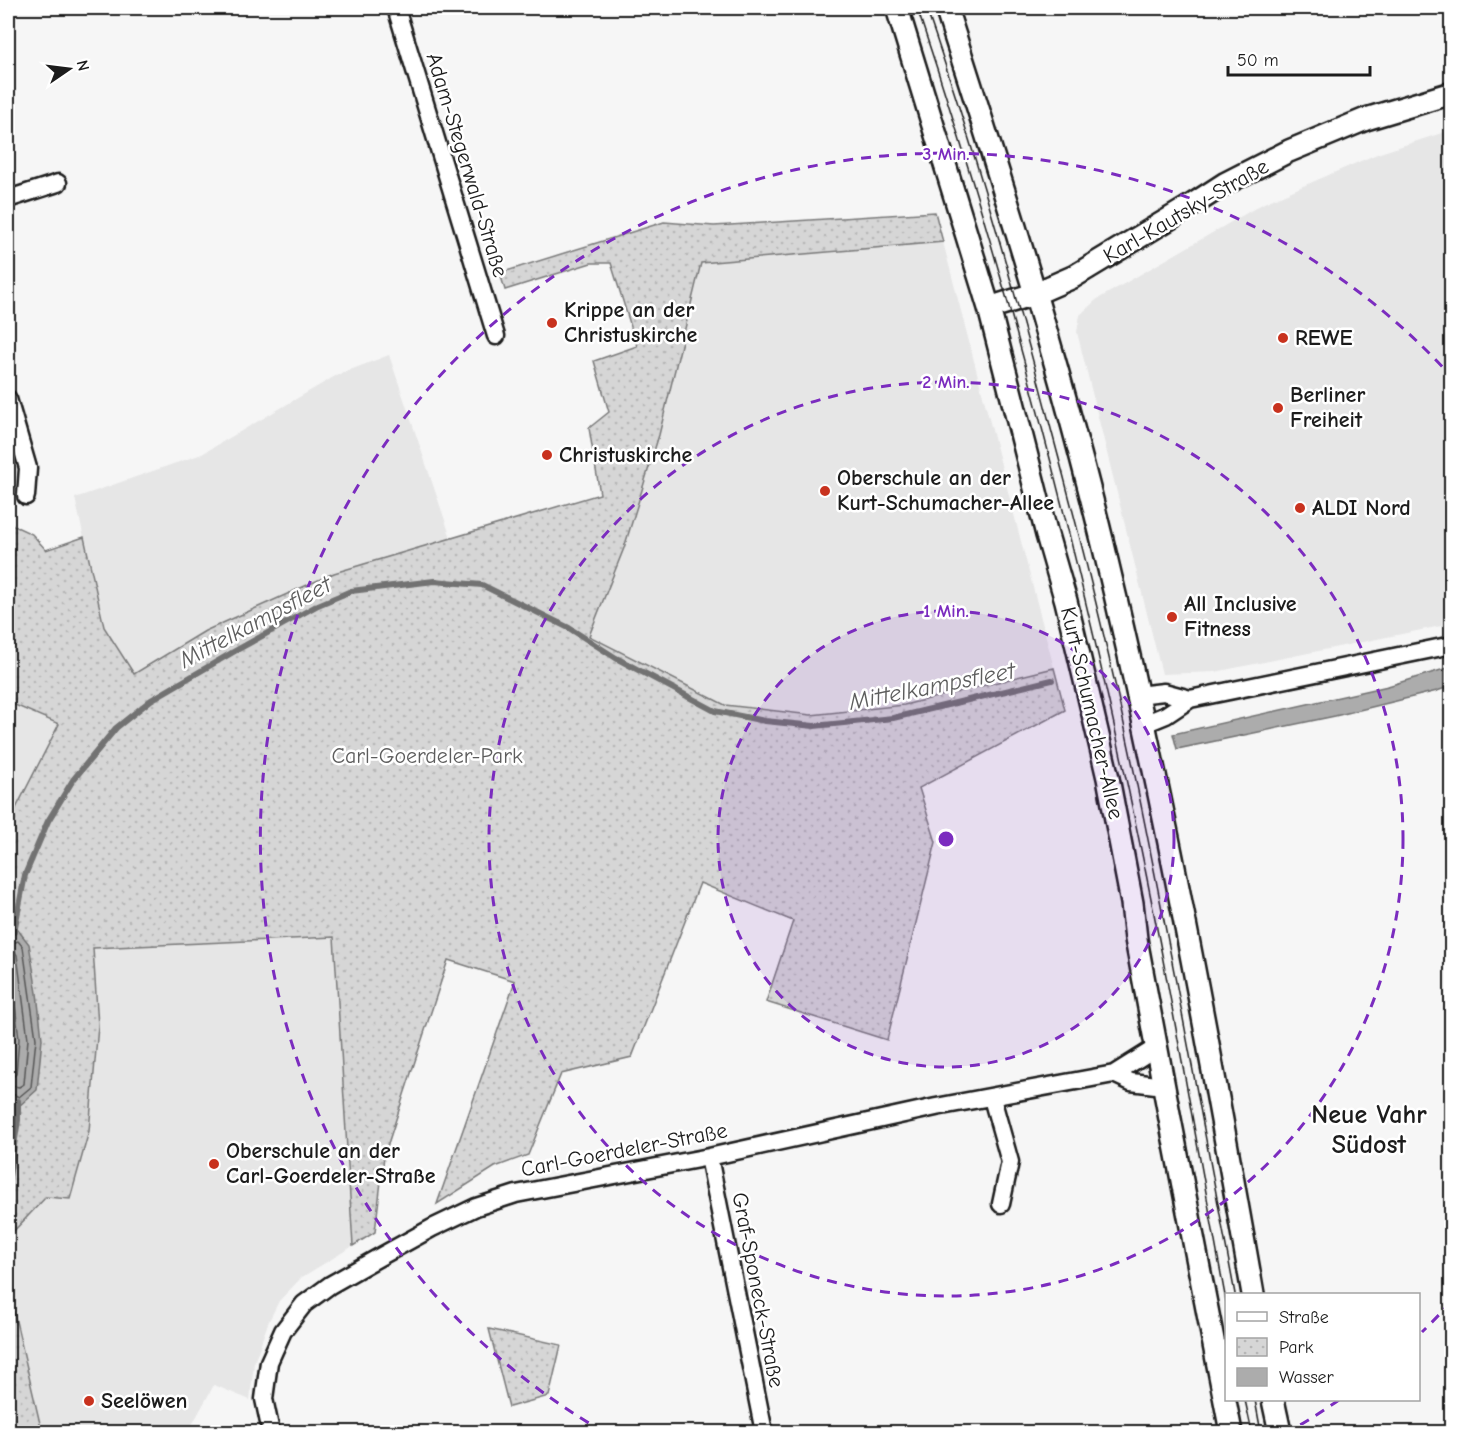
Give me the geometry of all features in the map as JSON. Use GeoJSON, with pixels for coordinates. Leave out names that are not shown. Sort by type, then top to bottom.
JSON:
{"type":"FeatureCollection","features":[{"type":"Feature","properties":{"kind":"street","name":"Adam-Stegerwald-Straße"},"geometry":{"type":"LineString","coordinates":[[396,8],[496,336]]}},
{"type":"Feature","properties":{"kind":"street","name":"Kurt-Schumacher-Allee"},"geometry":{"type":"LineString","coordinates":[[897,8],[989,308],[1066,601],[1108,778],[1132,903],[1136,939],[1231,1432]]}},
{"type":"Feature","properties":{"kind":"street","name":"Kurt-Schumacher-Allee"},"geometry":{"type":"LineString","coordinates":[[946,8],[1034,294],[1102,543],[1144,724],[1215,1079],[1253,1293]]}},
{"type":"Feature","properties":{"kind":"street","name":"Karl-Kautsky-Straße"},"geometry":{"type":"LineString","coordinates":[[989,308],[1034,294],[1073,277],[1226,183],[1280,156],[1366,119],[1452,93]]}},
{"type":"Feature","properties":{"kind":"street"},"geometry":{"type":"LineString","coordinates":[[8,199],[58,183]]}},
{"type":"Feature","properties":{"kind":"street"},"geometry":{"type":"LineString","coordinates":[[8,399],[28,468],[26,496]]}},
{"type":"Feature","properties":{"kind":"street"},"geometry":{"type":"LineString","coordinates":[[1144,724],[1166,715],[1190,699],[1452,645]]}},
{"type":"Feature","properties":{"kind":"street"},"geometry":{"type":"LineString","coordinates":[[1137,695],[1164,692],[1190,699]]}},
{"type":"Feature","properties":{"kind":"street","name":"Carl-Goerdeler-Straße"},"geometry":{"type":"LineString","coordinates":[[271,1432],[264,1399],[269,1362],[283,1331],[304,1304],[330,1286],[432,1228],[476,1207],[516,1194],[709,1157],[936,1107],[1114,1074],[1157,1047]]}},
{"type":"Feature","properties":{"kind":"street","name":"Carl-Goerdeler-Straße"},"geometry":{"type":"LineString","coordinates":[[1114,1074],[1131,1082],[1164,1086]]}},
{"type":"Feature","properties":{"kind":"street"},"geometry":{"type":"LineString","coordinates":[[992,1098],[1010,1162],[1001,1204]]}},
{"type":"Feature","properties":{"kind":"street","name":"Graf-Sponeck-Straße"},"geometry":{"type":"LineString","coordinates":[[709,1157],[764,1432]]}},
{"type":"Feature","properties":{"kind":"street"},"geometry":{"type":"LineString","coordinates":[[1273,1401],[1280,1432]]}},
{"type":"Feature","properties":{"kind":"shaded area","name":"Berliner Freiheit"},"geometry":{"type":"Polygon","coordinates":[[[1451,130],[1451,626],[1441,626],[1215,672],[1162,674],[1077,332],[1080,315],[1096,300],[1264,203],[1377,154],[1451,130]]]}},
{"type":"Feature","properties":{"kind":"shaded area","name":"Oberschule an der Kurt-Schumacher-Allee"},"geometry":{"type":"Polygon","coordinates":[[[943,242],[1054,668],[904,705],[811,715],[725,705],[589,636],[624,548],[659,435],[701,263],[943,242]]]}},
{"type":"Feature","properties":{"kind":"shaded area"},"geometry":{"type":"Polygon","coordinates":[[[389,355],[451,538],[334,573],[206,631],[134,674],[104,627],[75,498],[202,454],[337,375],[389,355]]]}},
{"type":"Feature","properties":{"kind":"shaded area"},"geometry":{"type":"Polygon","coordinates":[[[8,702],[59,724],[8,824],[8,702]]]}},
{"type":"Feature","properties":{"kind":"shaded area","name":"Oberschule an der Carl-Goerdeler-Straße"},"geometry":{"type":"Polygon","coordinates":[[[334,936],[353,1246],[302,1277],[279,1301],[268,1323],[254,1363],[250,1400],[214,1385],[188,1432],[42,1432],[8,1287],[8,1237],[46,1197],[70,1199],[89,1131],[98,1026],[93,947],[334,936]]]}},
{"type":"Feature","properties":{"kind":"green space","name":"Carl-Goerdeler-Park"},"geometry":{"type":"Polygon","coordinates":[[[935,212],[943,242],[701,263],[659,435],[624,548],[589,636],[725,705],[811,715],[904,705],[1054,668],[1065,710],[919,788],[936,842],[887,1040],[766,1002],[793,921],[700,883],[632,1057],[561,1074],[528,1155],[495,1167],[437,1204],[515,981],[448,960],[384,1156],[375,1232],[353,1246],[334,937],[93,948],[98,1026],[89,1131],[70,1199],[46,1197],[8,1237],[8,824],[59,724],[8,702],[8,523],[32,534],[46,550],[84,537],[104,627],[134,674],[205,631],[334,573],[600,494],[589,428],[609,412],[594,361],[637,346],[611,263],[591,263],[505,290],[500,273],[664,222],[714,226],[935,212]]]}},
{"type":"Feature","properties":{"kind":"green space"},"geometry":{"type":"Polygon","coordinates":[[[8,1287],[42,1432],[8,1432],[8,1287]]]}},
{"type":"Feature","properties":{"kind":"green space"},"geometry":{"type":"Polygon","coordinates":[[[489,1329],[561,1345],[549,1396],[509,1407],[489,1329]]]}},
{"type":"Feature","properties":{"kind":"water"},"geometry":{"type":"Polygon","coordinates":[[[1451,667],[1451,686],[1437,691],[1335,716],[1177,749],[1173,734],[1388,686],[1451,667]]]}},
{"type":"Feature","properties":{"kind":"water"},"geometry":{"type":"Polygon","coordinates":[[[14,925],[29,944],[42,1039],[37,1090],[18,1107],[8,1096],[8,947],[14,925]]]}},
{"type":"Feature","properties":{"kind":"waterway","name":"Mittelkampsfleet"},"geometry":{"type":"LineString","coordinates":[[14,932],[25,875],[48,821],[73,780],[116,728],[151,700],[235,651],[318,605],[351,591],[434,581],[482,585],[569,628],[616,658],[715,711],[765,721],[814,726],[893,718],[1052,680]]}},
{"type":"Feature","properties":{"kind":"waterway","name":"Mittelkampsfleet"},"geometry":{"type":"LineString","coordinates":[[8,1183],[18,1120],[18,1101]]}},
{"type":"Feature","properties":{"kind":"tram line"},"geometry":{"type":"LineString","coordinates":[[917,8],[1007,298],[1083,591],[1128,788],[1154,916],[1225,1296]]}},
{"type":"Feature","properties":{"kind":"tram line"},"geometry":{"type":"LineString","coordinates":[[926,8],[961,112],[1008,270],[1103,630],[1158,887],[1235,1293]]}},
{"type":"Feature","properties":{"kind":"tram line"},"geometry":{"type":"LineString","coordinates":[[1245,1401],[1252,1432]]}},
{"type":"Feature","properties":{"kind":"tram line"},"geometry":{"type":"LineString","coordinates":[[1255,1401],[1261,1432]]}},
{"type":"Feature","properties":{"kind":"place","name":"Krippe an der Christuskirche"},"geometry":{"type":"Point","coordinates":[552,323]}},
{"type":"Feature","properties":{"kind":"place","name":"REWE"},"geometry":{"type":"Point","coordinates":[1283,338]}},
{"type":"Feature","properties":{"kind":"place","name":"Berliner Freiheit"},"geometry":{"type":"Point","coordinates":[1278,408]}},
{"type":"Feature","properties":{"kind":"place","name":"Christuskirche"},"geometry":{"type":"Point","coordinates":[547,455]}},
{"type":"Feature","properties":{"kind":"place","name":"Oberschule an der Kurt-Schumacher-Allee"},"geometry":{"type":"Point","coordinates":[825,491]}},
{"type":"Feature","properties":{"kind":"place","name":"ALDI Nord"},"geometry":{"type":"Point","coordinates":[1300,508]}},
{"type":"Feature","properties":{"kind":"place","name":"All Inclusive Fitness"},"geometry":{"type":"Point","coordinates":[1172,617]}},
{"type":"Feature","properties":{"kind":"place","name":"Oberschule an der Carl-Goerdeler-Straße"},"geometry":{"type":"Point","coordinates":[214,1164]}},
{"type":"Feature","properties":{"kind":"place","name":"Seelöwen"},"geometry":{"type":"Point","coordinates":[89,1401]}},
{"type":"Feature","properties":{"kind":"district","name":"Neue Vahr Südost"},"geometry":{"type":"Point","coordinates":[1369,1130]}}]}
